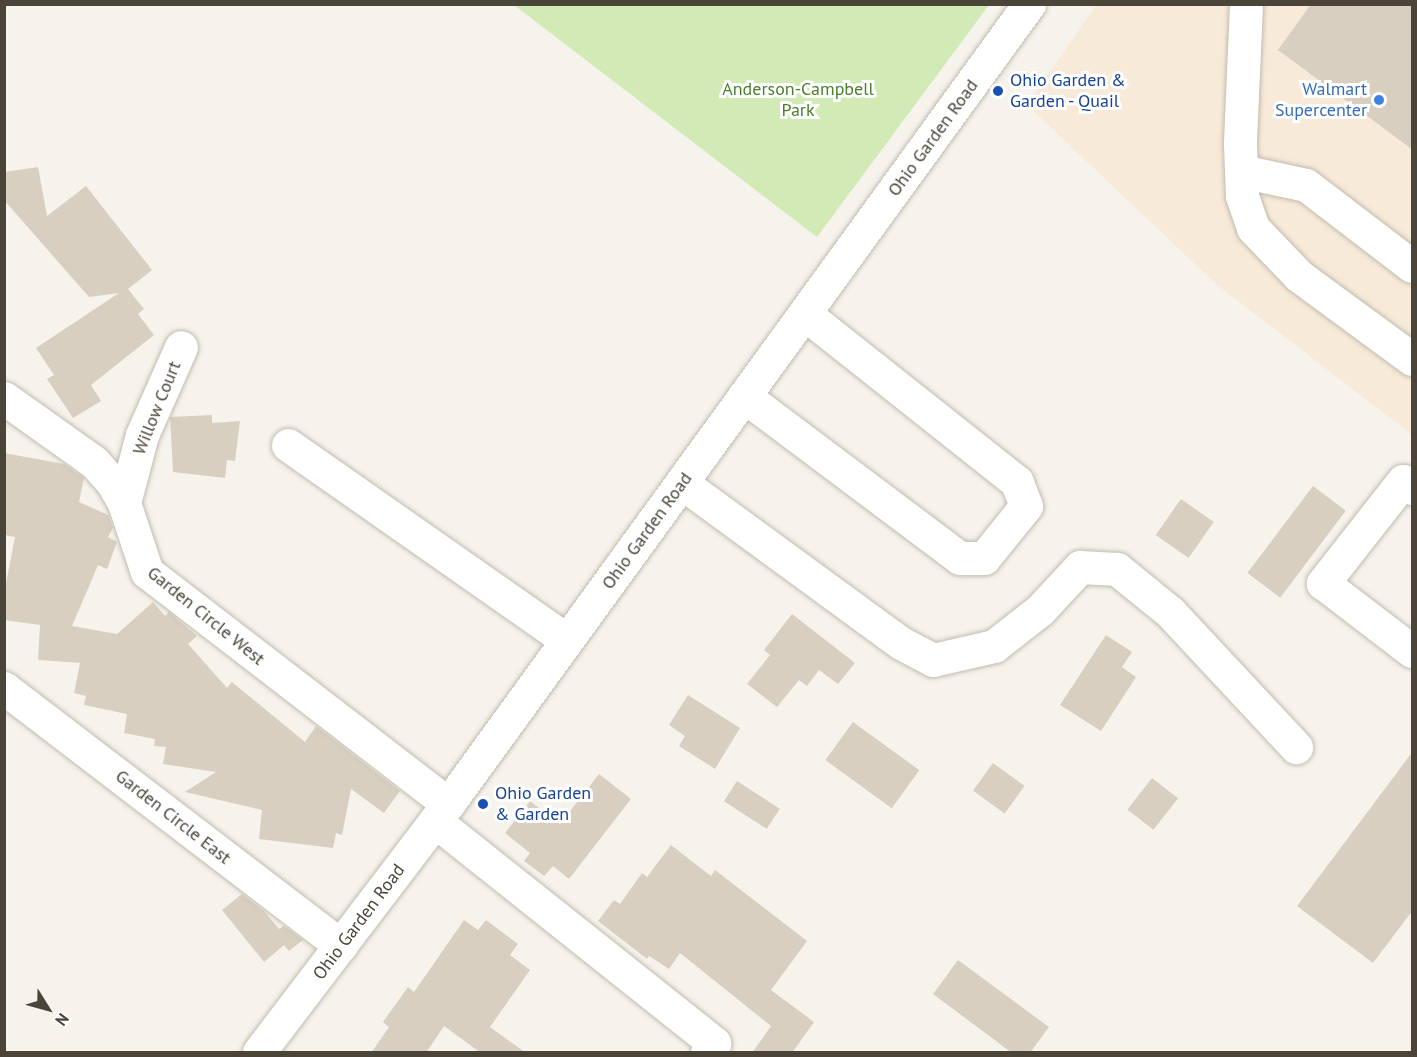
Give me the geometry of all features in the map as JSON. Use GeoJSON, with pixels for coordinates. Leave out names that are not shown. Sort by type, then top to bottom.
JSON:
{"type":"FeatureCollection","features":[{"type":"Feature","properties":{"kind":"street","name":"Ohio Garden Road"},"geometry":{"type":"LineString","coordinates":[[260,1053],[442,813],[1029,4]]}},
{"type":"Feature","properties":{"kind":"street"},"geometry":{"type":"LineString","coordinates":[[1246,4],[1241,171],[1242,196],[1253,228],[1299,276],[1413,359]]}},
{"type":"Feature","properties":{"kind":"street"},"geometry":{"type":"LineString","coordinates":[[1241,171],[1306,185],[1413,266]]}},
{"type":"Feature","properties":{"kind":"street"},"geometry":{"type":"LineString","coordinates":[[744,396],[960,558],[984,558],[1026,506],[1017,482],[805,314]]}},
{"type":"Feature","properties":{"kind":"street","name":"Willow Court"},"geometry":{"type":"LineString","coordinates":[[124,503],[142,435],[181,347]]}},
{"type":"Feature","properties":{"kind":"street","name":"Garden Circle West"},"geometry":{"type":"LineString","coordinates":[[4,398],[94,462],[124,503],[147,572],[442,813],[714,1043],[707,1053]]}},
{"type":"Feature","properties":{"kind":"street"},"geometry":{"type":"LineString","coordinates":[[288,445],[567,640]]}},
{"type":"Feature","properties":{"kind":"street"},"geometry":{"type":"LineString","coordinates":[[1411,647],[1323,583],[1403,481],[1413,488]]}},
{"type":"Feature","properties":{"kind":"street"},"geometry":{"type":"LineString","coordinates":[[682,483],[901,643],[933,660],[994,646],[1040,610],[1080,567],[1117,569],[1170,612],[1296,747]]}},
{"type":"Feature","properties":{"kind":"street","name":"Garden Circle East"},"geometry":{"type":"LineString","coordinates":[[4,688],[341,946]]}},
{"type":"Feature","properties":{"kind":"shaded area"},"geometry":{"type":"Polygon","coordinates":[[[1096,5],[1412,5],[1412,435],[1216,284],[1027,105],[1096,5]]]}},
{"type":"Feature","properties":{"kind":"green space","name":"Anderson-Campbell Park"},"geometry":{"type":"Polygon","coordinates":[[[514,5],[989,5],[817,237],[514,5]]]}},
{"type":"Feature","properties":{"kind":"building","name":"Walmart Supercenter"},"geometry":{"type":"Polygon","coordinates":[[[1311,4],[1413,4],[1413,150],[1278,50],[1311,4]]]}},
{"type":"Feature","properties":{"kind":"building"},"geometry":{"type":"Polygon","coordinates":[[[38,167],[47,216],[86,186],[152,270],[128,289],[144,309],[138,314],[154,335],[91,385],[101,401],[73,418],[47,379],[54,375],[36,348],[119,293],[89,297],[4,200],[4,172],[38,167]]]}},
{"type":"Feature","properties":{"kind":"building"},"geometry":{"type":"Polygon","coordinates":[[[212,415],[212,423],[240,421],[235,461],[227,460],[225,478],[173,472],[170,417],[212,415]]]}},
{"type":"Feature","properties":{"kind":"building"},"geometry":{"type":"Polygon","coordinates":[[[4,453],[64,464],[84,478],[79,502],[108,515],[113,528],[108,537],[117,542],[107,569],[98,565],[72,626],[117,634],[153,602],[165,616],[169,612],[197,636],[188,644],[227,688],[232,682],[305,742],[316,726],[400,791],[384,813],[351,789],[342,835],[336,833],[333,848],[259,839],[262,810],[185,792],[216,772],[163,764],[166,747],[154,746],[155,739],[124,733],[127,714],[84,705],[86,696],[74,693],[80,663],[38,660],[40,625],[4,620],[4,594],[15,537],[4,535],[4,453]]]}},
{"type":"Feature","properties":{"kind":"building"},"geometry":{"type":"Polygon","coordinates":[[[1313,486],[1346,511],[1280,598],[1247,573],[1313,486]]]}},
{"type":"Feature","properties":{"kind":"building"},"geometry":{"type":"Polygon","coordinates":[[[1181,499],[1214,522],[1189,558],[1156,535],[1181,499]]]}},
{"type":"Feature","properties":{"kind":"building"},"geometry":{"type":"Polygon","coordinates":[[[792,614],[855,663],[838,684],[819,670],[807,686],[799,680],[777,707],[747,684],[770,655],[764,650],[792,614]]]}},
{"type":"Feature","properties":{"kind":"building"},"geometry":{"type":"Polygon","coordinates":[[[1106,635],[1132,652],[1122,667],[1136,677],[1101,731],[1060,705],[1106,635]]]}},
{"type":"Feature","properties":{"kind":"building"},"geometry":{"type":"Polygon","coordinates":[[[688,695],[740,728],[715,769],[679,746],[685,736],[669,725],[688,695]]]}},
{"type":"Feature","properties":{"kind":"building"},"geometry":{"type":"Polygon","coordinates":[[[853,722],[919,770],[892,808],[825,760],[853,722]]]}},
{"type":"Feature","properties":{"kind":"building"},"geometry":{"type":"Polygon","coordinates":[[[1413,751],[1413,910],[1373,963],[1297,906],[1413,751]]]}},
{"type":"Feature","properties":{"kind":"building"},"geometry":{"type":"Polygon","coordinates":[[[993,763],[1025,786],[1005,813],[973,791],[993,763]]]}},
{"type":"Feature","properties":{"kind":"building"},"geometry":{"type":"Polygon","coordinates":[[[599,774],[631,799],[569,879],[553,866],[544,876],[524,861],[530,853],[505,833],[530,801],[560,824],[599,774]]]}},
{"type":"Feature","properties":{"kind":"building"},"geometry":{"type":"Polygon","coordinates":[[[1152,778],[1178,798],[1153,830],[1127,810],[1152,778]]]}},
{"type":"Feature","properties":{"kind":"building"},"geometry":{"type":"Polygon","coordinates":[[[737,781],[780,809],[767,829],[724,801],[737,781]]]}},
{"type":"Feature","properties":{"kind":"building"},"geometry":{"type":"Polygon","coordinates":[[[671,845],[711,876],[715,870],[807,941],[771,990],[814,1022],[792,1053],[752,1053],[771,1026],[680,953],[669,969],[649,956],[647,959],[598,921],[614,900],[620,904],[642,873],[647,877],[671,845]]]}},
{"type":"Feature","properties":{"kind":"building"},"geometry":{"type":"Polygon","coordinates":[[[242,894],[264,911],[279,929],[284,926],[303,940],[289,951],[284,945],[264,962],[222,910],[242,894]]]}},
{"type":"Feature","properties":{"kind":"building"},"geometry":{"type":"Polygon","coordinates":[[[464,920],[478,930],[486,920],[518,944],[510,955],[530,970],[490,1027],[526,1053],[481,1053],[444,1026],[426,1053],[371,1053],[389,1027],[383,1022],[408,987],[414,992],[464,920]]]}},
{"type":"Feature","properties":{"kind":"building"},"geometry":{"type":"Polygon","coordinates":[[[958,960],[1049,1027],[1030,1053],[1012,1053],[933,994],[958,960]]]}},
{"type":"Feature","properties":{"kind":"place","name":"Ohio Garden & Garden - Quail"},"geometry":{"type":"Point","coordinates":[998,91]}},
{"type":"Feature","properties":{"kind":"place","name":"Walmart Supercenter"},"geometry":{"type":"Point","coordinates":[1379,100]}},
{"type":"Feature","properties":{"kind":"place","name":"Ohio Garden & Garden"},"geometry":{"type":"Point","coordinates":[483,804]}}]}
